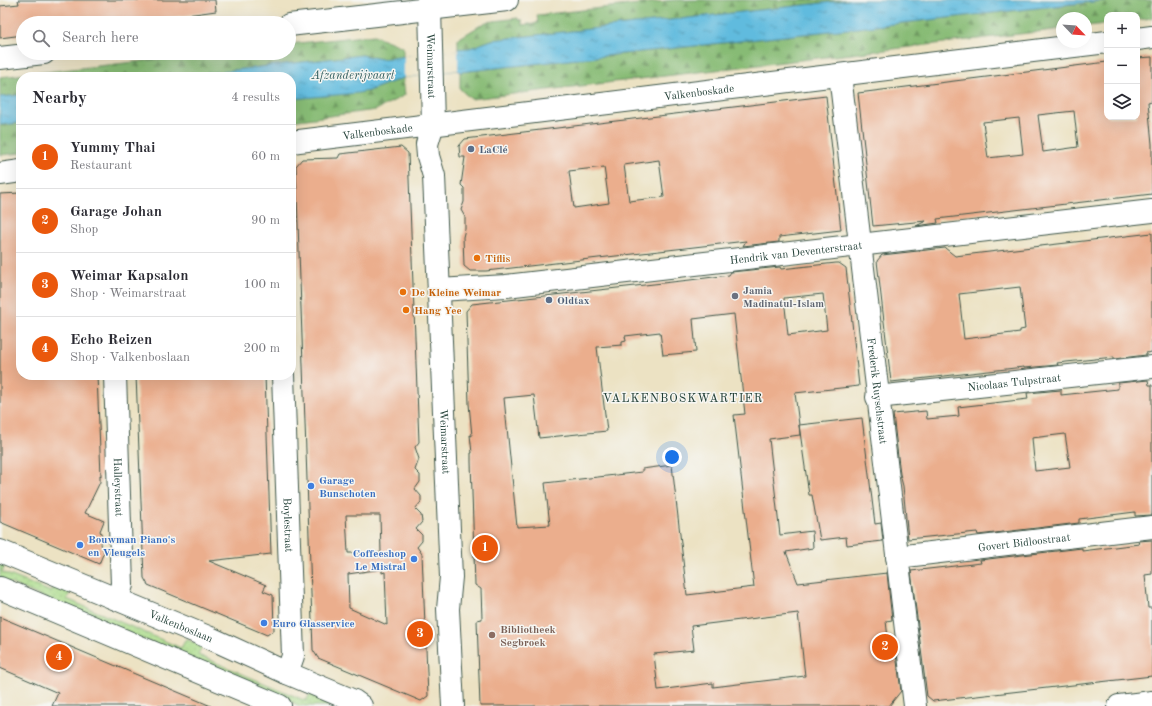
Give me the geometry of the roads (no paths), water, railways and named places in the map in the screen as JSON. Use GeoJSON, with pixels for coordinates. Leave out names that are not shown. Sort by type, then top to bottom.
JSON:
{"type":"FeatureCollection","features":[{"type":"Feature","properties":{"kind":"street"},"geometry":{"type":"LineString","coordinates":[[296,24],[431,3],[459,6],[507,0]]}},
{"type":"Feature","properties":{"kind":"street","name":"Weimarstraat"},"geometry":{"type":"LineString","coordinates":[[431,3],[433,124],[427,144],[428,156],[434,176],[451,576],[448,609],[453,706]]}},
{"type":"Feature","properties":{"kind":"street"},"geometry":{"type":"LineString","coordinates":[[1140,39],[1152,37]]}},
{"type":"Feature","properties":{"kind":"street","name":"Valkenboskade"},"geometry":{"type":"LineString","coordinates":[[296,141],[1104,42]]}},
{"type":"Feature","properties":{"kind":"street"},"geometry":{"type":"LineString","coordinates":[[0,58],[16,56]]}},
{"type":"Feature","properties":{"kind":"street","name":"Frederik Ruyschstraat"},"geometry":{"type":"LineString","coordinates":[[840,75],[877,397],[915,706]]}},
{"type":"Feature","properties":{"kind":"street"},"geometry":{"type":"LineString","coordinates":[[0,174],[16,172]]}},
{"type":"Feature","properties":{"kind":"street","name":"Hendrik van Deventerstraat"},"geometry":{"type":"LineString","coordinates":[[439,290],[506,286],[1152,211]]}},
{"type":"Feature","properties":{"kind":"street","name":"Nicolaas Tulpstraat"},"geometry":{"type":"LineString","coordinates":[[877,397],[1152,367]]}},
{"type":"Feature","properties":{"kind":"street","name":"Halleystraat"},"geometry":{"type":"LineString","coordinates":[[115,380],[122,585],[117,599]]}},
{"type":"Feature","properties":{"kind":"street","name":"Boylestraat"},"geometry":{"type":"LineString","coordinates":[[283,380],[293,656],[287,673]]}},
{"type":"Feature","properties":{"kind":"street","name":"Govert Bidloostraat"},"geometry":{"type":"LineString","coordinates":[[897,557],[1152,527]]}},
{"type":"Feature","properties":{"kind":"street","name":"Valkenboslaan"},"geometry":{"type":"LineString","coordinates":[[0,550],[208,637],[287,673],[354,701],[361,706]]}},
{"type":"Feature","properties":{"kind":"street"},"geometry":{"type":"LineString","coordinates":[[0,588],[280,706]]}},
{"type":"Feature","properties":{"kind":"street"},"geometry":{"type":"LineString","coordinates":[[1119,706],[1152,702]]}},
{"type":"Feature","properties":{"kind":"water","name":"Afzanderijvaart"},"geometry":{"type":"Polygon","coordinates":[[[849,0],[1109,0],[460,72],[458,70],[403,78],[368,91],[358,93],[296,99],[296,72],[218,72],[362,55],[381,59],[456,51],[458,49],[470,48],[492,40],[849,0]]]}},
{"type":"Feature","properties":{"kind":"water"},"geometry":{"type":"Polygon","coordinates":[[[16,95],[16,123],[0,125],[0,97],[16,95]]]}},
{"type":"Feature","properties":{"kind":"place","name":"LaClé"},"geometry":{"type":"Point","coordinates":[471,149]}},
{"type":"Feature","properties":{"kind":"place","name":"Tiflis"},"geometry":{"type":"Point","coordinates":[477,258]}},
{"type":"Feature","properties":{"kind":"place","name":"De Kleine Weimar"},"geometry":{"type":"Point","coordinates":[403,292]}},
{"type":"Feature","properties":{"kind":"place","name":"Jamia Madinatul-Islam"},"geometry":{"type":"Point","coordinates":[735,296]}},
{"type":"Feature","properties":{"kind":"place","name":"Oldtax"},"geometry":{"type":"Point","coordinates":[549,300]}},
{"type":"Feature","properties":{"kind":"place","name":"Hang Yee"},"geometry":{"type":"Point","coordinates":[406,310]}},
{"type":"Feature","properties":{"kind":"place","name":"Garage Bunschoten"},"geometry":{"type":"Point","coordinates":[311,486]}},
{"type":"Feature","properties":{"kind":"place","name":"Bouwman Piano's en Vleugels"},"geometry":{"type":"Point","coordinates":[80,545]}},
{"type":"Feature","properties":{"kind":"place","name":"Yummy Thai"},"geometry":{"type":"Point","coordinates":[485,548]}},
{"type":"Feature","properties":{"kind":"place","name":"Coffeeshop Le Mistral"},"geometry":{"type":"Point","coordinates":[414,559]}},
{"type":"Feature","properties":{"kind":"place","name":"Euro Glasservice"},"geometry":{"type":"Point","coordinates":[264,623]}},
{"type":"Feature","properties":{"kind":"place","name":"Weimar Kapsalon"},"geometry":{"type":"Point","coordinates":[420,634]}},
{"type":"Feature","properties":{"kind":"place","name":"Bibliotheek Segbroek"},"geometry":{"type":"Point","coordinates":[492,635]}},
{"type":"Feature","properties":{"kind":"place","name":"Garage Johan"},"geometry":{"type":"Point","coordinates":[885,647]}},
{"type":"Feature","properties":{"kind":"place","name":"Echo Reizen"},"geometry":{"type":"Point","coordinates":[59,657]}},
{"type":"Feature","properties":{"kind":"district","name":"VALKENBOSKWARTIER"},"geometry":{"type":"Point","coordinates":[683,398]}}]}
